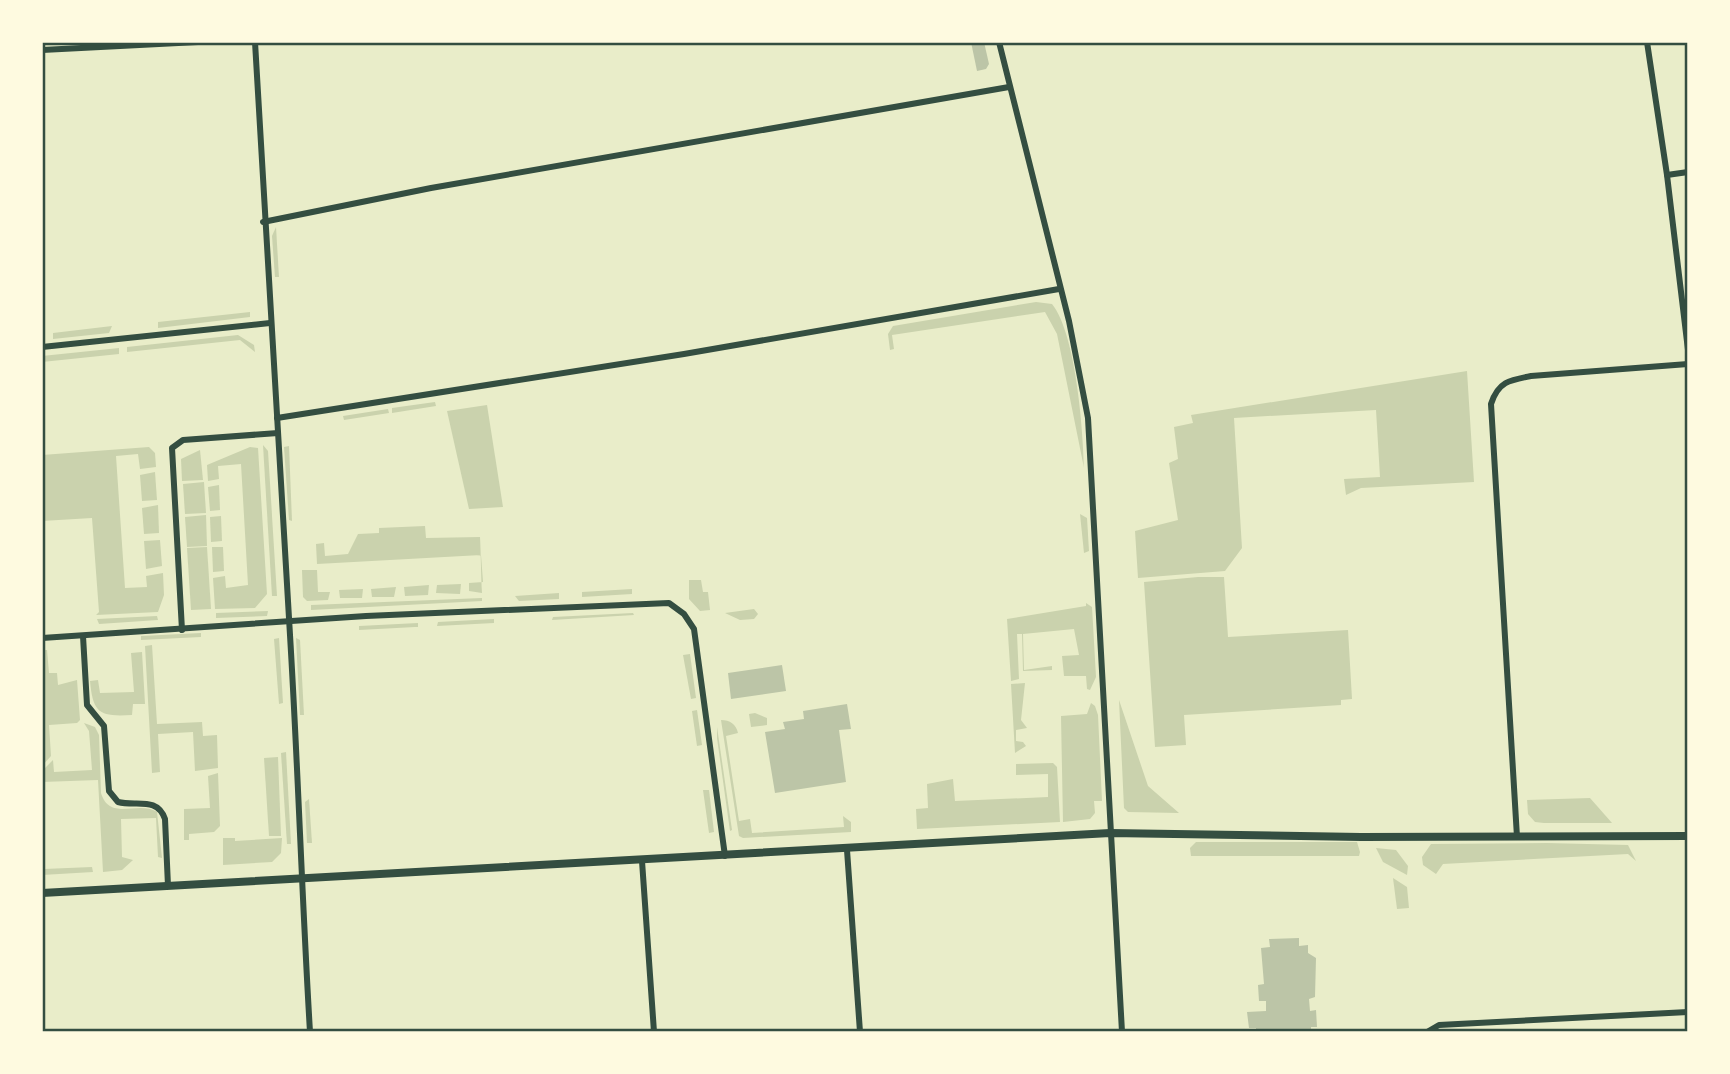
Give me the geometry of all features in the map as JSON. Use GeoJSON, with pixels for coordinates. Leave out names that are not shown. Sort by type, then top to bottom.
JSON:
{"type":"FeatureCollection","features":[{"type":"Feature","properties":{"kind":"street"},"geometry":{"type":"LineString","coordinates":[[69,42],[75,48]]}},
{"type":"Feature","properties":{"kind":"street"},"geometry":{"type":"LineString","coordinates":[[42,50],[198,42]]}},
{"type":"Feature","properties":{"kind":"street"},"geometry":{"type":"LineString","coordinates":[[255,42],[310,1032]]}},
{"type":"Feature","properties":{"kind":"street"},"geometry":{"type":"LineString","coordinates":[[999,42],[1069,321],[1088,418],[1122,1032]]}},
{"type":"Feature","properties":{"kind":"street"},"geometry":{"type":"LineString","coordinates":[[1647,42],[1667,175],[1688,350]]}},
{"type":"Feature","properties":{"kind":"street"},"geometry":{"type":"LineString","coordinates":[[263,222],[430,188],[1009,87]]}},
{"type":"Feature","properties":{"kind":"street"},"geometry":{"type":"LineString","coordinates":[[1667,175],[1688,172]]}},
{"type":"Feature","properties":{"kind":"street"},"geometry":{"type":"LineString","coordinates":[[1677,265],[1688,262]]}},
{"type":"Feature","properties":{"kind":"street"},"geometry":{"type":"LineString","coordinates":[[277,418],[684,354],[1059,289]]}},
{"type":"Feature","properties":{"kind":"street"},"geometry":{"type":"LineString","coordinates":[[42,347],[270,323]]}},
{"type":"Feature","properties":{"kind":"street"},"geometry":{"type":"LineString","coordinates":[[1517,836],[1491,404],[1496,390],[1507,380],[1531,376],[1688,364]]}},
{"type":"Feature","properties":{"kind":"street"},"geometry":{"type":"LineString","coordinates":[[182,630],[172,448],[183,440],[278,433]]}},
{"type":"Feature","properties":{"kind":"street"},"geometry":{"type":"LineString","coordinates":[[42,638],[289,621],[646,604],[674,605],[694,629],[725,856]]}},
{"type":"Feature","properties":{"kind":"street"},"geometry":{"type":"LineString","coordinates":[[83,636],[86,700],[90,713],[104,726],[109,791],[121,804],[150,803],[162,811],[165,819],[168,886]]}},
{"type":"Feature","properties":{"kind":"street"},"geometry":{"type":"LineString","coordinates":[[42,893],[300,876],[642,861],[1110,833],[1688,836]]}},
{"type":"Feature","properties":{"kind":"street"},"geometry":{"type":"LineString","coordinates":[[847,850],[860,1032]]}},
{"type":"Feature","properties":{"kind":"street"},"geometry":{"type":"LineString","coordinates":[[642,861],[654,1032]]}},
{"type":"Feature","properties":{"kind":"street"},"geometry":{"type":"LineString","coordinates":[[1427,1032],[1449,1025],[1688,1012]]}},
{"type":"Feature","properties":{"kind":"green space"},"geometry":{"type":"Polygon","coordinates":[[[276,227],[279,277],[275,277],[272,236],[276,227]]]}},
{"type":"Feature","properties":{"kind":"green space"},"geometry":{"type":"Polygon","coordinates":[[[1036,302],[1052,304],[1067,337],[1077,383],[1084,468],[1057,334],[1045,312],[892,335],[894,349],[890,350],[888,334],[893,326],[1036,302]]]}},
{"type":"Feature","properties":{"kind":"green space"},"geometry":{"type":"Polygon","coordinates":[[[250,312],[250,317],[158,328],[158,322],[250,312]]]}},
{"type":"Feature","properties":{"kind":"green space"},"geometry":{"type":"Polygon","coordinates":[[[112,326],[109,333],[53,339],[53,333],[112,326]]]}},
{"type":"Feature","properties":{"kind":"green space"},"geometry":{"type":"Polygon","coordinates":[[[238,335],[254,345],[255,352],[240,340],[127,352],[127,347],[238,335]]]}},
{"type":"Feature","properties":{"kind":"green space"},"geometry":{"type":"Polygon","coordinates":[[[119,348],[119,354],[42,362],[42,356],[119,348]]]}},
{"type":"Feature","properties":{"kind":"green space"},"geometry":{"type":"Polygon","coordinates":[[[1467,371],[1474,482],[1361,488],[1346,495],[1344,479],[1380,477],[1376,410],[1234,418],[1242,548],[1225,571],[1138,578],[1135,531],[1178,520],[1169,463],[1178,459],[1174,427],[1193,423],[1191,415],[1467,371]]]}},
{"type":"Feature","properties":{"kind":"green space"},"geometry":{"type":"Polygon","coordinates":[[[435,402],[436,406],[392,413],[392,408],[435,402]]]}},
{"type":"Feature","properties":{"kind":"green space"},"geometry":{"type":"Polygon","coordinates":[[[487,405],[503,507],[469,509],[447,411],[487,405]]]}},
{"type":"Feature","properties":{"kind":"green space"},"geometry":{"type":"Polygon","coordinates":[[[388,409],[389,413],[344,420],[343,416],[388,409]]]}},
{"type":"Feature","properties":{"kind":"green space"},"geometry":{"type":"Polygon","coordinates":[[[263,445],[268,451],[277,596],[272,596],[263,445]]]}},
{"type":"Feature","properties":{"kind":"green space"},"geometry":{"type":"Polygon","coordinates":[[[289,446],[292,521],[289,520],[284,447],[289,446]]]}},
{"type":"Feature","properties":{"kind":"green space"},"geometry":{"type":"Polygon","coordinates":[[[149,447],[155,453],[156,467],[140,469],[138,454],[116,456],[125,588],[147,587],[146,576],[163,573],[164,595],[158,612],[96,615],[99,612],[92,518],[42,521],[42,455],[149,447]]]}},
{"type":"Feature","properties":{"kind":"green space"},"geometry":{"type":"Polygon","coordinates":[[[250,447],[258,448],[267,594],[255,608],[215,609],[213,578],[225,576],[226,588],[248,585],[241,464],[218,466],[219,479],[208,481],[207,465],[250,447]]]}},
{"type":"Feature","properties":{"kind":"green space"},"geometry":{"type":"Polygon","coordinates":[[[200,450],[203,480],[182,481],[181,459],[200,450]]]}},
{"type":"Feature","properties":{"kind":"green space"},"geometry":{"type":"Polygon","coordinates":[[[155,472],[157,500],[142,501],[140,475],[155,472]]]}},
{"type":"Feature","properties":{"kind":"green space"},"geometry":{"type":"Polygon","coordinates":[[[204,482],[206,513],[185,514],[183,484],[204,482]]]}},
{"type":"Feature","properties":{"kind":"green space"},"geometry":{"type":"Polygon","coordinates":[[[219,485],[220,510],[210,511],[208,487],[219,485]]]}},
{"type":"Feature","properties":{"kind":"green space"},"geometry":{"type":"Polygon","coordinates":[[[158,505],[159,533],[144,534],[142,508],[158,505]]]}},
{"type":"Feature","properties":{"kind":"green space"},"geometry":{"type":"Polygon","coordinates":[[[1080,514],[1087,518],[1089,551],[1084,553],[1080,514]]]}},
{"type":"Feature","properties":{"kind":"green space"},"geometry":{"type":"Polygon","coordinates":[[[206,515],[207,546],[187,547],[185,517],[206,515]]]}},
{"type":"Feature","properties":{"kind":"green space"},"geometry":{"type":"Polygon","coordinates":[[[221,516],[222,541],[211,542],[210,517],[221,516]]]}},
{"type":"Feature","properties":{"kind":"green space"},"geometry":{"type":"Polygon","coordinates":[[[425,526],[426,538],[480,537],[481,555],[317,564],[316,544],[324,543],[325,556],[348,554],[358,534],[379,533],[379,528],[425,526]]]}},
{"type":"Feature","properties":{"kind":"green space"},"geometry":{"type":"Polygon","coordinates":[[[160,540],[162,566],[146,569],[144,541],[160,540]]]}},
{"type":"Feature","properties":{"kind":"green space"},"geometry":{"type":"Polygon","coordinates":[[[207,547],[211,609],[191,610],[187,548],[207,547]]]}},
{"type":"Feature","properties":{"kind":"green space"},"geometry":{"type":"Polygon","coordinates":[[[212,547],[223,547],[224,571],[213,572],[212,547]]]}},
{"type":"Feature","properties":{"kind":"green space"},"geometry":{"type":"Polygon","coordinates":[[[302,570],[317,570],[318,592],[330,592],[328,600],[307,601],[303,597],[302,570]]]}},
{"type":"Feature","properties":{"kind":"green space"},"geometry":{"type":"Polygon","coordinates":[[[1224,577],[1228,637],[1348,630],[1352,699],[1341,700],[1341,705],[1184,715],[1186,745],[1155,747],[1144,582],[1224,577]]]}},
{"type":"Feature","properties":{"kind":"green space"},"geometry":{"type":"Polygon","coordinates":[[[689,580],[701,580],[703,592],[708,592],[710,610],[700,611],[689,599],[689,580]]]}},
{"type":"Feature","properties":{"kind":"green space"},"geometry":{"type":"Polygon","coordinates":[[[481,582],[482,593],[469,591],[469,583],[481,582]]]}},
{"type":"Feature","properties":{"kind":"green space"},"geometry":{"type":"Polygon","coordinates":[[[461,584],[460,594],[436,593],[437,585],[461,584]]]}},
{"type":"Feature","properties":{"kind":"green space"},"geometry":{"type":"Polygon","coordinates":[[[429,585],[428,595],[405,596],[404,587],[429,585]]]}},
{"type":"Feature","properties":{"kind":"green space"},"geometry":{"type":"Polygon","coordinates":[[[396,587],[394,597],[372,597],[371,589],[396,587]]]}},
{"type":"Feature","properties":{"kind":"green space"},"geometry":{"type":"Polygon","coordinates":[[[363,589],[362,598],[340,598],[339,590],[363,589]]]}},
{"type":"Feature","properties":{"kind":"green space"},"geometry":{"type":"Polygon","coordinates":[[[632,589],[632,594],[582,597],[582,592],[632,589]]]}},
{"type":"Feature","properties":{"kind":"green space"},"geometry":{"type":"Polygon","coordinates":[[[559,593],[559,599],[519,601],[515,596],[559,593]]]}},
{"type":"Feature","properties":{"kind":"green space"},"geometry":{"type":"Polygon","coordinates":[[[482,598],[482,601],[311,610],[311,605],[482,598]]]}},
{"type":"Feature","properties":{"kind":"green space"},"geometry":{"type":"Polygon","coordinates":[[[1086,603],[1092,607],[1096,677],[1090,690],[1087,689],[1086,676],[1064,676],[1062,656],[1079,655],[1074,629],[1023,634],[1024,670],[1052,666],[1052,670],[1023,671],[1022,634],[1017,634],[1019,679],[1011,681],[1007,619],[1086,606],[1086,603]]]}},
{"type":"Feature","properties":{"kind":"green space"},"geometry":{"type":"Polygon","coordinates":[[[754,609],[758,614],[754,619],[740,620],[725,613],[754,609]]]}},
{"type":"Feature","properties":{"kind":"green space"},"geometry":{"type":"Polygon","coordinates":[[[268,611],[267,616],[216,618],[216,613],[268,611]]]}},
{"type":"Feature","properties":{"kind":"green space"},"geometry":{"type":"Polygon","coordinates":[[[634,615],[552,620],[553,617],[634,615]]]}},
{"type":"Feature","properties":{"kind":"green space"},"geometry":{"type":"Polygon","coordinates":[[[157,616],[158,620],[99,624],[97,619],[157,616]]]}},
{"type":"Feature","properties":{"kind":"green space"},"geometry":{"type":"Polygon","coordinates":[[[494,619],[494,623],[437,626],[438,622],[494,619]]]}},
{"type":"Feature","properties":{"kind":"green space"},"geometry":{"type":"Polygon","coordinates":[[[418,623],[418,627],[359,630],[359,626],[418,623]]]}},
{"type":"Feature","properties":{"kind":"green space"},"geometry":{"type":"Polygon","coordinates":[[[201,633],[201,637],[141,640],[141,636],[201,633]]]}},
{"type":"Feature","properties":{"kind":"green space"},"geometry":{"type":"Polygon","coordinates":[[[279,638],[283,703],[279,704],[274,639],[279,638]]]}},
{"type":"Feature","properties":{"kind":"green space"},"geometry":{"type":"Polygon","coordinates":[[[296,638],[300,640],[304,715],[300,715],[296,638]]]}},
{"type":"Feature","properties":{"kind":"green space"},"geometry":{"type":"Polygon","coordinates":[[[152,645],[157,724],[202,722],[203,736],[217,735],[218,768],[195,771],[193,732],[158,734],[160,772],[152,773],[145,646],[152,645]]]}},
{"type":"Feature","properties":{"kind":"green space"},"geometry":{"type":"Polygon","coordinates":[[[42,650],[47,650],[49,673],[57,673],[58,685],[77,680],[80,720],[77,723],[49,725],[51,756],[42,766],[42,650]]]}},
{"type":"Feature","properties":{"kind":"green space"},"geometry":{"type":"Polygon","coordinates":[[[142,652],[145,704],[133,704],[132,715],[112,715],[100,711],[93,700],[90,681],[98,680],[100,693],[134,692],[131,653],[142,652]]]}},
{"type":"Feature","properties":{"kind":"green space"},"geometry":{"type":"Polygon","coordinates":[[[690,654],[696,698],[691,699],[683,655],[690,654]]]}},
{"type":"Feature","properties":{"kind":"green space"},"geometry":{"type":"Polygon","coordinates":[[[1025,683],[1021,720],[1027,728],[1016,730],[1016,741],[1023,742],[1026,746],[1015,753],[1011,684],[1025,683]]]}},
{"type":"Feature","properties":{"kind":"green space"},"geometry":{"type":"Polygon","coordinates":[[[1119,700],[1148,786],[1179,813],[1128,812],[1124,808],[1119,700]]]}},
{"type":"Feature","properties":{"kind":"green space"},"geometry":{"type":"Polygon","coordinates":[[[1091,703],[1098,715],[1102,801],[1094,801],[1095,813],[1090,819],[1063,822],[1061,716],[1087,714],[1091,703]]]}},
{"type":"Feature","properties":{"kind":"green space"},"geometry":{"type":"Polygon","coordinates":[[[697,710],[702,745],[697,746],[692,711],[697,710]]]}},
{"type":"Feature","properties":{"kind":"green space"},"geometry":{"type":"Polygon","coordinates":[[[755,713],[767,718],[767,725],[751,727],[749,714],[755,713]]]}},
{"type":"Feature","properties":{"kind":"green space"},"geometry":{"type":"Polygon","coordinates":[[[721,720],[732,723],[738,733],[726,736],[739,821],[750,819],[752,833],[844,827],[843,816],[851,822],[851,832],[743,838],[739,836],[721,720]]]}},
{"type":"Feature","properties":{"kind":"green space"},"geometry":{"type":"Polygon","coordinates":[[[84,723],[95,727],[99,735],[101,793],[105,802],[118,809],[142,808],[157,812],[162,858],[158,857],[156,818],[121,819],[122,857],[133,860],[122,870],[103,872],[98,780],[42,782],[42,771],[53,760],[54,772],[92,770],[89,731],[84,723]]]}},
{"type":"Feature","properties":{"kind":"green space"},"geometry":{"type":"Polygon","coordinates":[[[717,727],[732,830],[730,831],[717,738],[717,727]]]}},
{"type":"Feature","properties":{"kind":"green space"},"geometry":{"type":"Polygon","coordinates":[[[286,752],[291,844],[287,844],[281,753],[286,752]]]}},
{"type":"Feature","properties":{"kind":"green space"},"geometry":{"type":"Polygon","coordinates":[[[278,757],[281,836],[269,836],[264,758],[278,757]]]}},
{"type":"Feature","properties":{"kind":"green space"},"geometry":{"type":"Polygon","coordinates":[[[1053,763],[1057,767],[1060,822],[917,829],[916,809],[928,808],[927,784],[953,779],[955,801],[1048,797],[1048,774],[1016,775],[1016,764],[1053,763]]]}},
{"type":"Feature","properties":{"kind":"green space"},"geometry":{"type":"Polygon","coordinates":[[[218,773],[220,826],[214,832],[189,834],[189,840],[184,840],[184,809],[210,808],[208,776],[218,773]]]}},
{"type":"Feature","properties":{"kind":"green space"},"geometry":{"type":"Polygon","coordinates":[[[703,790],[709,790],[714,832],[709,833],[703,790]]]}},
{"type":"Feature","properties":{"kind":"green space"},"geometry":{"type":"Polygon","coordinates":[[[1590,798],[1612,823],[1544,823],[1535,822],[1528,814],[1527,800],[1590,798]]]}},
{"type":"Feature","properties":{"kind":"green space"},"geometry":{"type":"Polygon","coordinates":[[[309,799],[312,843],[307,843],[305,802],[309,799]]]}},
{"type":"Feature","properties":{"kind":"green space"},"geometry":{"type":"Polygon","coordinates":[[[223,838],[235,838],[235,841],[282,838],[281,853],[272,862],[223,865],[223,838]]]}},
{"type":"Feature","properties":{"kind":"green space"},"geometry":{"type":"Polygon","coordinates":[[[42,839],[44,869],[92,867],[93,872],[42,875],[42,839]]]}},
{"type":"Feature","properties":{"kind":"green space"},"geometry":{"type":"Polygon","coordinates":[[[1196,842],[1357,842],[1360,852],[1359,856],[1191,856],[1190,848],[1196,842]]]}},
{"type":"Feature","properties":{"kind":"green space"},"geometry":{"type":"Polygon","coordinates":[[[1431,844],[1628,845],[1636,861],[1628,854],[1443,864],[1436,874],[1423,865],[1422,857],[1431,844]]]}},
{"type":"Feature","properties":{"kind":"green space"},"geometry":{"type":"Polygon","coordinates":[[[1376,848],[1396,850],[1408,866],[1407,875],[1383,862],[1376,848]]]}},
{"type":"Feature","properties":{"kind":"green space"},"geometry":{"type":"Polygon","coordinates":[[[1393,878],[1407,887],[1409,908],[1397,909],[1393,878]]]}},
{"type":"Feature","properties":{"kind":"building"},"geometry":{"type":"Polygon","coordinates":[[[971,42],[984,42],[989,64],[986,69],[977,71],[971,42]]]}},
{"type":"Feature","properties":{"kind":"building"},"geometry":{"type":"Polygon","coordinates":[[[782,665],[786,691],[731,699],[728,673],[782,665]]]}},
{"type":"Feature","properties":{"kind":"building"},"geometry":{"type":"Polygon","coordinates":[[[847,704],[851,729],[839,730],[846,782],[775,793],[765,732],[785,729],[783,722],[804,719],[803,711],[847,704]]]}},
{"type":"Feature","properties":{"kind":"building"},"geometry":{"type":"Polygon","coordinates":[[[1299,938],[1299,946],[1308,945],[1308,953],[1316,958],[1315,997],[1309,999],[1310,1011],[1316,1010],[1317,1027],[1311,1027],[1311,1032],[1256,1032],[1256,1028],[1249,1028],[1247,1012],[1266,1011],[1266,1001],[1259,1001],[1258,985],[1264,984],[1261,948],[1270,947],[1269,939],[1299,938]]]}}]}
